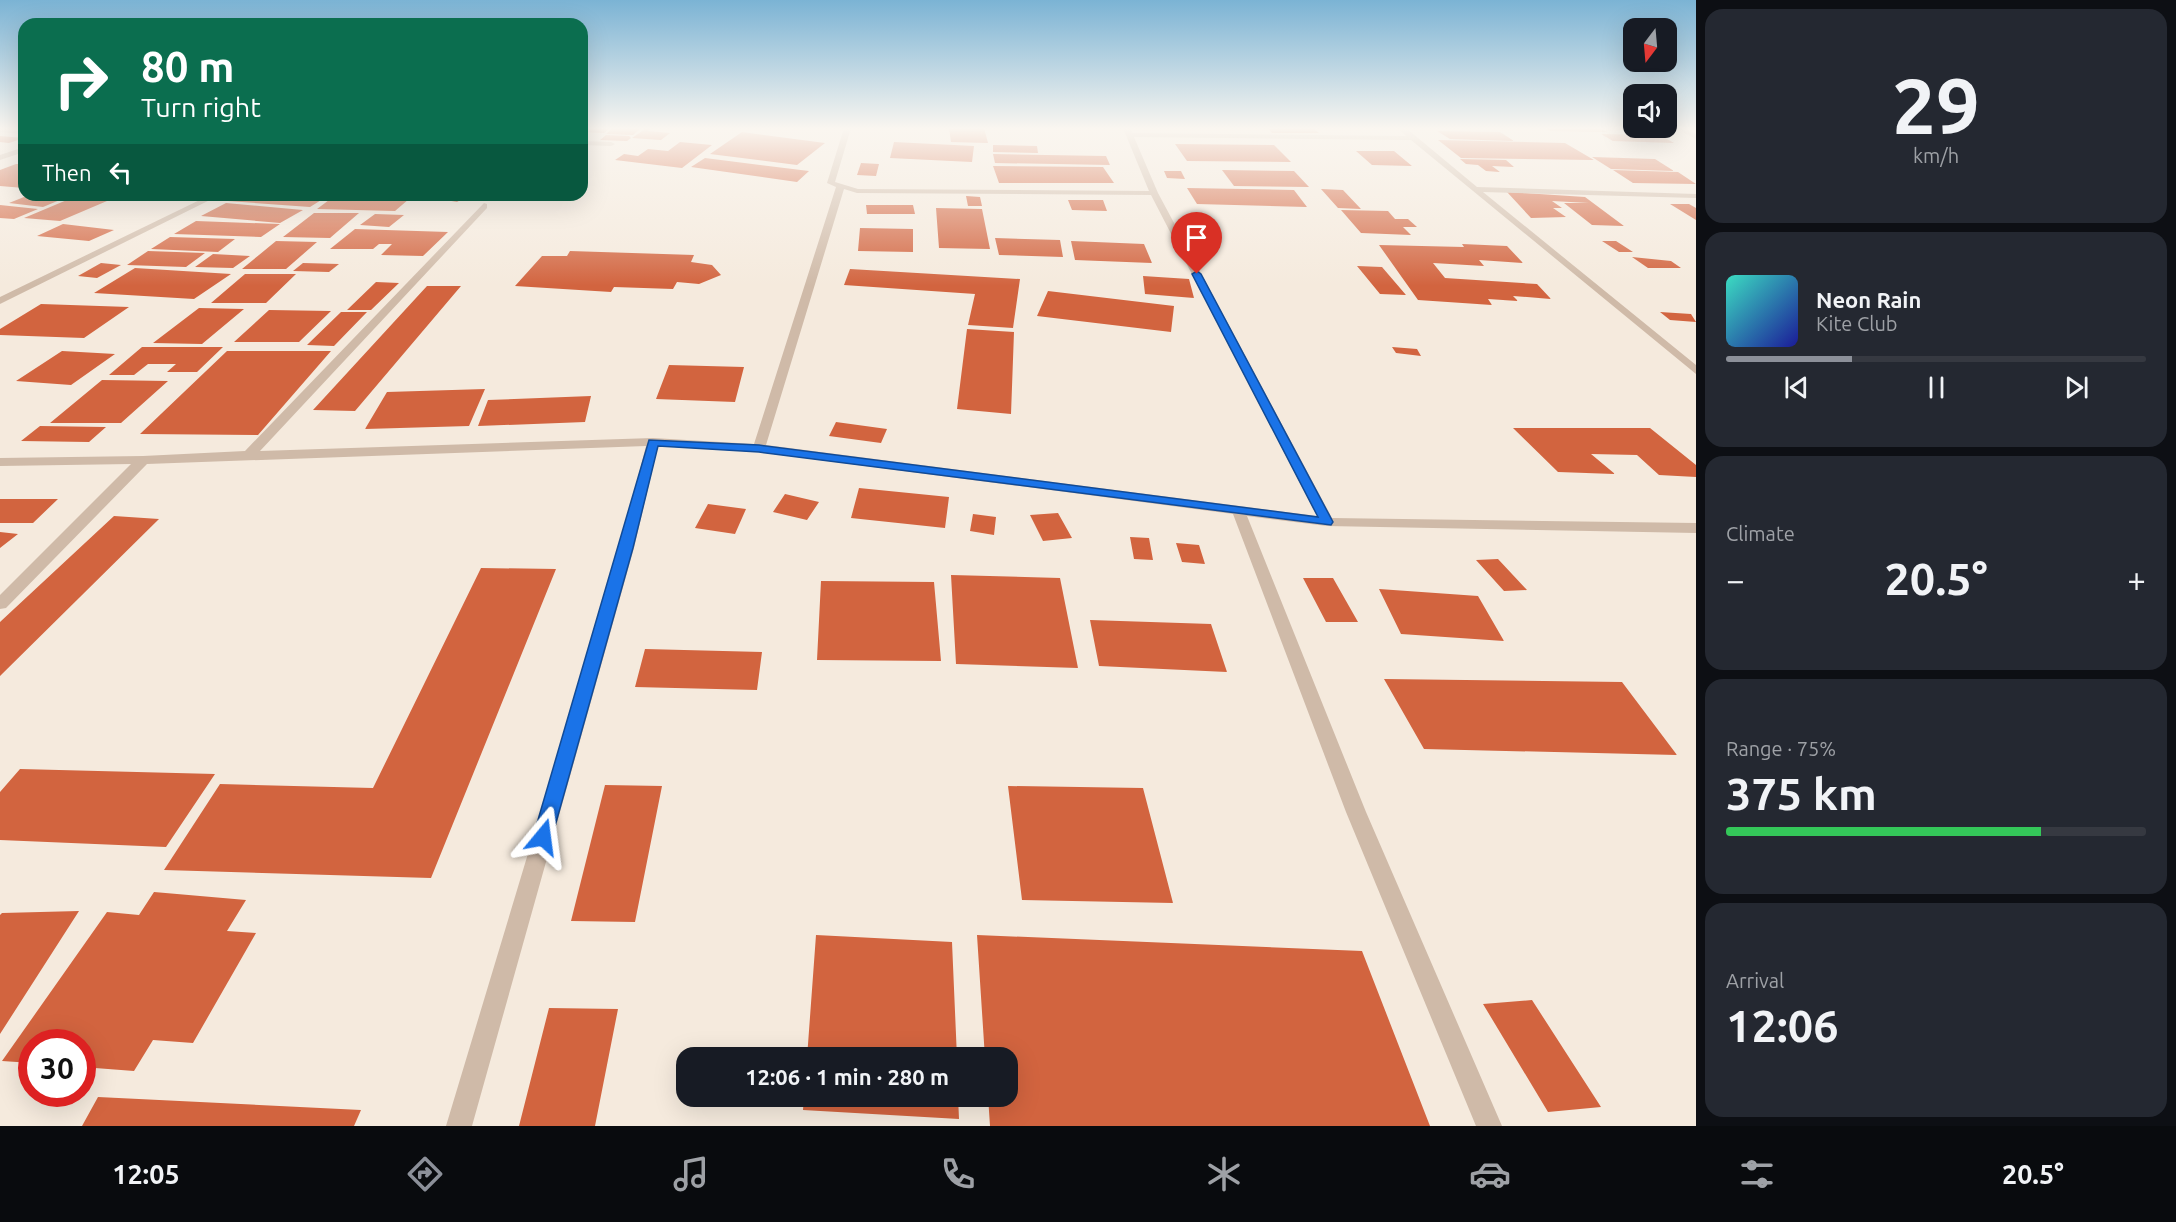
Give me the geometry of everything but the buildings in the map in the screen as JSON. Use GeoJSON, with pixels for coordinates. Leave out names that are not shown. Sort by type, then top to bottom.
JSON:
{"type":"FeatureCollection","features":[{"type":"Feature","properties":{"kind":"street"},"geometry":{"type":"LineString","coordinates":[[832,181],[831,183],[840,188],[856,191],[1154,193]]}},
{"type":"Feature","properties":{"kind":"street"},"geometry":{"type":"LineString","coordinates":[[1149,181],[1327,522]]}},
{"type":"Feature","properties":{"kind":"street"},"geometry":{"type":"LineString","coordinates":[[1467,181],[1696,371]]}},
{"type":"Feature","properties":{"kind":"street"},"geometry":{"type":"LineString","coordinates":[[759,448],[840,188]]}},
{"type":"Feature","properties":{"kind":"street"},"geometry":{"type":"LineString","coordinates":[[1477,189],[1696,196]]}},
{"type":"Feature","properties":{"kind":"street"},"geometry":{"type":"LineString","coordinates":[[0,301],[204,201]]}},
{"type":"Feature","properties":{"kind":"street"},"geometry":{"type":"LineString","coordinates":[[249,454],[484,206]]}},
{"type":"Feature","properties":{"kind":"street"},"geometry":{"type":"LineString","coordinates":[[459,1126],[627,548],[653,442]]}},
{"type":"Feature","properties":{"kind":"street"},"geometry":{"type":"LineString","coordinates":[[0,462],[143,460],[249,454],[653,442],[759,448],[1327,522],[1696,528]]}},
{"type":"Feature","properties":{"kind":"street"},"geometry":{"type":"LineString","coordinates":[[0,604],[143,460]]}},
{"type":"Feature","properties":{"kind":"street"},"geometry":{"type":"LineString","coordinates":[[1238,510],[1356,812],[1490,1126]]}},
{"type":"Feature","properties":{"kind":"route"},"geometry":{"type":"LineString","coordinates":[[543,837],[627,548],[653,442],[759,448],[1327,522],[1197,274]]}}]}
